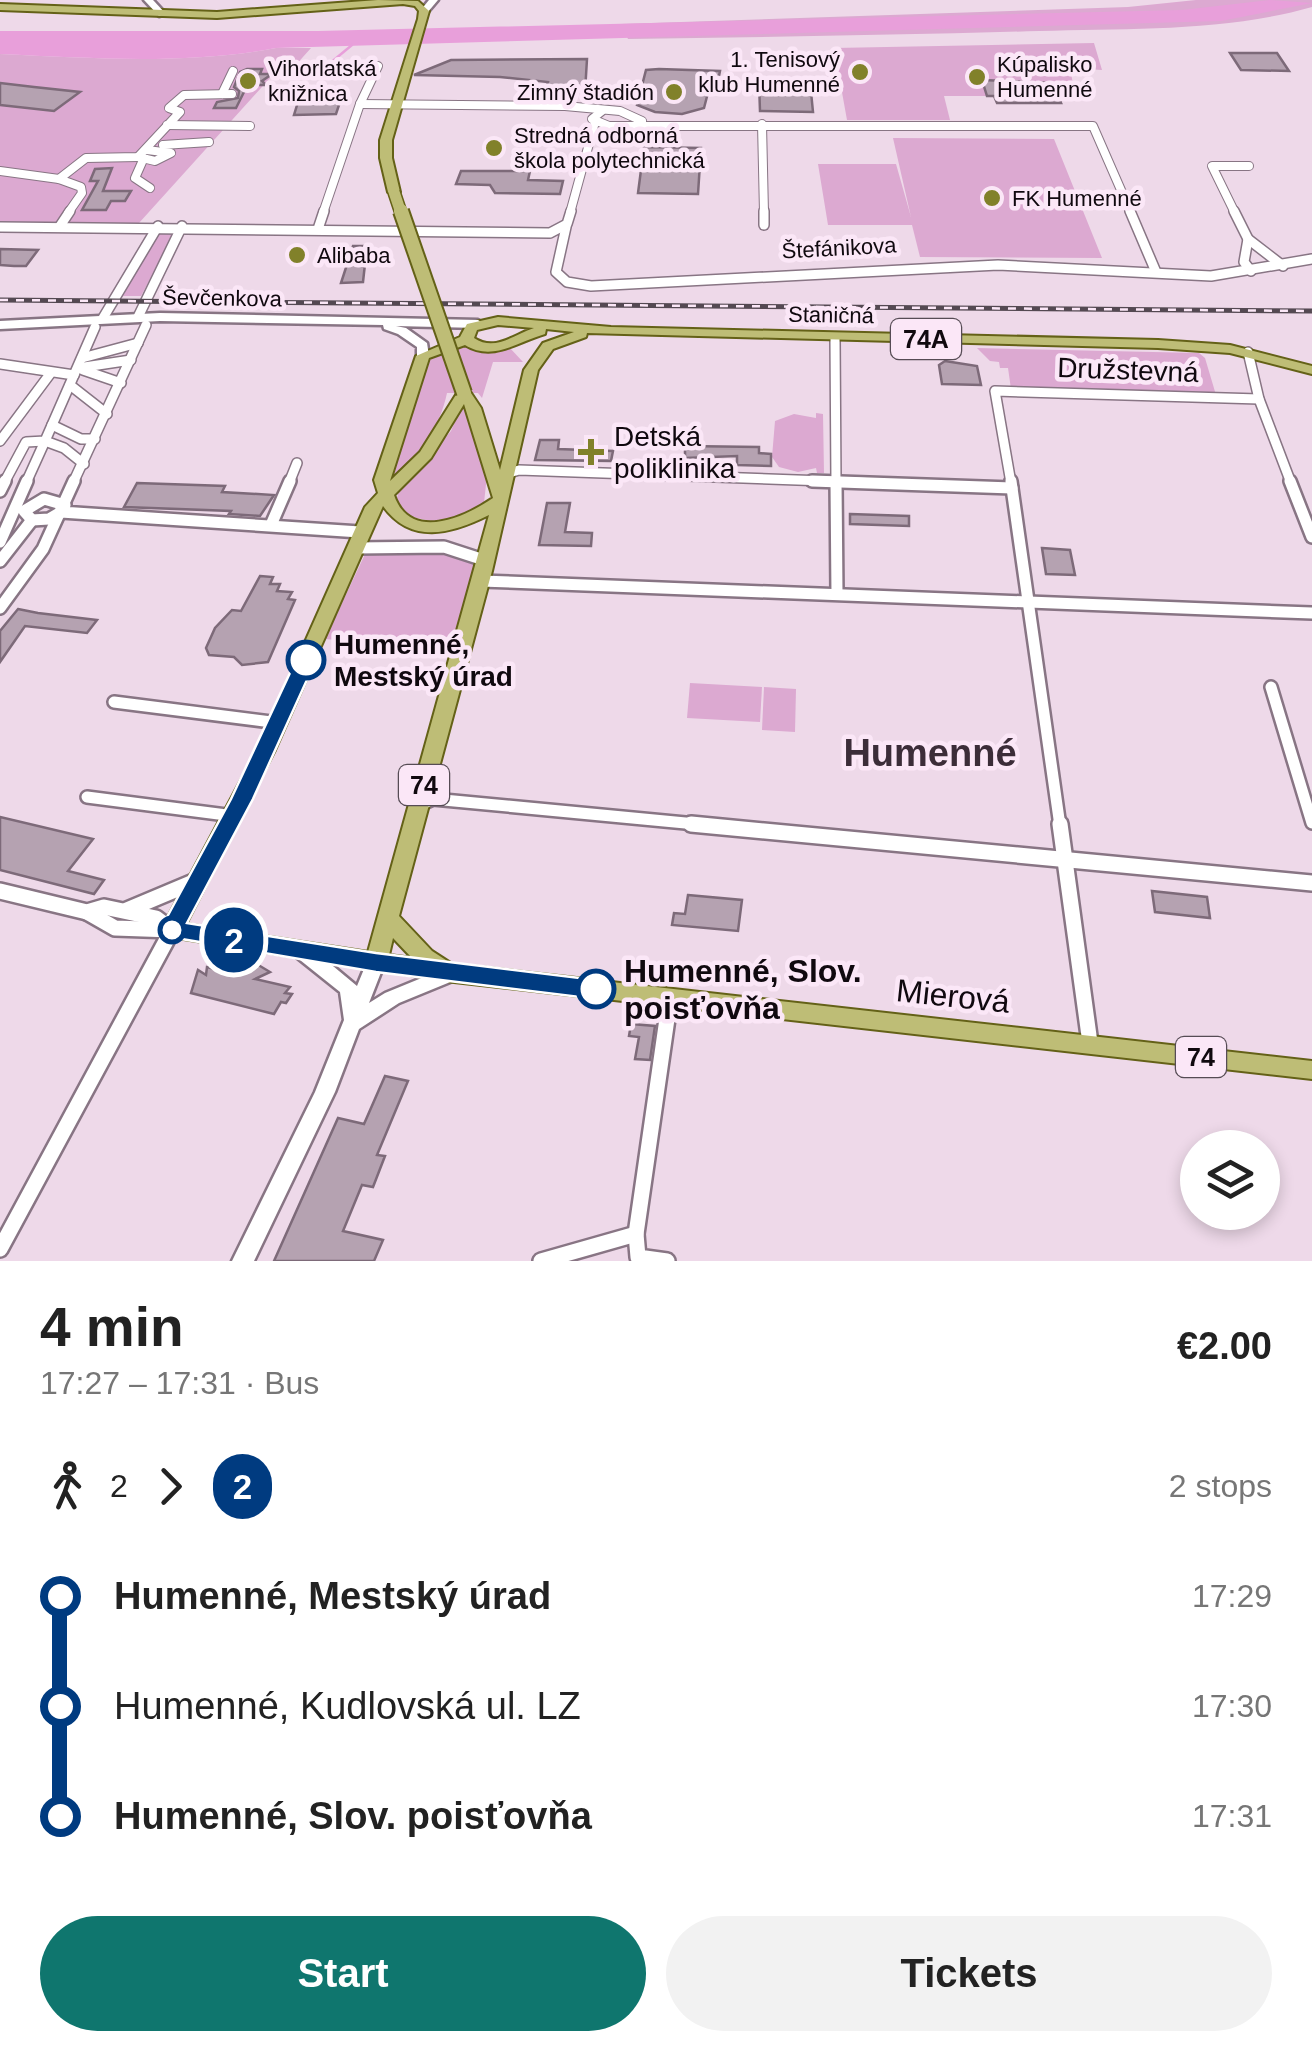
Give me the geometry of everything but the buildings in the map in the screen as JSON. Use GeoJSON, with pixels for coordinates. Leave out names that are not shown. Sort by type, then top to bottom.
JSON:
{"type":"FeatureCollection","features":[{"type":"Feature","properties":{"kind":"main road"},"geometry":{"type":"LineString","coordinates":[[148,0],[162,14]]}},
{"type":"Feature","properties":{"kind":"main road"},"geometry":{"type":"LineString","coordinates":[[0,7],[162,14],[412,0]]}},
{"type":"Feature","properties":{"kind":"main road"},"geometry":{"type":"LineString","coordinates":[[434,0],[424,15],[385,149],[394,192],[464,393],[474,408],[501,500]]}},
{"type":"Feature","properties":{"kind":"main road"},"geometry":{"type":"LineString","coordinates":[[402,1],[418,4],[424,15]]}},
{"type":"Feature","properties":{"kind":"main road","name":"Ševčenkova"},"geometry":{"type":"LineString","coordinates":[[0,325],[96,328],[142,321],[443,322],[470,332]]}},
{"type":"Feature","properties":{"kind":"main road"},"geometry":{"type":"LineString","coordinates":[[364,321],[415,338],[423,346],[424,356],[382,480],[392,512],[435,528],[472,521],[501,500],[530,370],[516,334]]}},
{"type":"Feature","properties":{"kind":"main road","name":"74A"},"geometry":{"type":"LineString","coordinates":[[424,356],[470,332],[498,321],[516,334],[486,348],[470,332]]}},
{"type":"Feature","properties":{"kind":"main road","name":"Staničná"},"geometry":{"type":"LineString","coordinates":[[516,334],[576,327],[835,338],[1205,346]]}},
{"type":"Feature","properties":{"kind":"main road","name":"74A"},"geometry":{"type":"LineString","coordinates":[[530,370],[554,341],[611,331]]}},
{"type":"Feature","properties":{"kind":"main road","name":"Družstevná"},"geometry":{"type":"LineString","coordinates":[[1205,346],[1248,352],[1312,370]]}},
{"type":"Feature","properties":{"kind":"main road"},"geometry":{"type":"LineString","coordinates":[[172,930],[279,723],[372,507],[436,443],[464,393]]}},
{"type":"Feature","properties":{"kind":"main road","name":"74"},"geometry":{"type":"LineString","coordinates":[[376,962],[501,500]]}},
{"type":"Feature","properties":{"kind":"main road","name":"74"},"geometry":{"type":"LineString","coordinates":[[388,918],[424,956],[454,973]]}},
{"type":"Feature","properties":{"kind":"main road","name":"Mierová"},"geometry":{"type":"LineString","coordinates":[[172,930],[454,973],[1312,1070]]}},
{"type":"Feature","properties":{"kind":"main road"},"geometry":{"type":"LineString","coordinates":[[302,951],[349,990],[354,1023]]}},
{"type":"Feature","properties":{"kind":"main road"},"geometry":{"type":"LineString","coordinates":[[243,1261],[354,1023],[376,962]]}},
{"type":"Feature","properties":{"kind":"main road"},"geometry":{"type":"LineString","coordinates":[[354,1023],[392,998],[454,973]]}},
{"type":"Feature","properties":{"kind":"street"},"geometry":{"type":"LineString","coordinates":[[318,230],[360,104],[378,66]]}},
{"type":"Feature","properties":{"kind":"street"},"geometry":{"type":"LineString","coordinates":[[150,188],[136,178],[145,153],[180,112],[169,108],[184,94],[228,94],[233,71]]}},
{"type":"Feature","properties":{"kind":"street"},"geometry":{"type":"LineString","coordinates":[[360,104],[398,98],[433,104],[564,106],[620,111],[655,123]]}},
{"type":"Feature","properties":{"kind":"street"},"geometry":{"type":"LineString","coordinates":[[392,118],[433,104]]}},
{"type":"Feature","properties":{"kind":"street"},"geometry":{"type":"LineString","coordinates":[[564,106],[618,125],[1093,126],[1156,272],[1197,276],[1312,259]]}},
{"type":"Feature","properties":{"kind":"street"},"geometry":{"type":"LineString","coordinates":[[537,234],[562,246],[593,119],[602,111]]}},
{"type":"Feature","properties":{"kind":"street"},"geometry":{"type":"LineString","coordinates":[[589,139],[631,116]]}},
{"type":"Feature","properties":{"kind":"street"},"geometry":{"type":"LineString","coordinates":[[762,124],[764,225]]}},
{"type":"Feature","properties":{"kind":"street"},"geometry":{"type":"LineString","coordinates":[[168,125],[250,126]]}},
{"type":"Feature","properties":{"kind":"street"},"geometry":{"type":"LineString","coordinates":[[59,179],[86,158],[209,142]]}},
{"type":"Feature","properties":{"kind":"street"},"geometry":{"type":"LineString","coordinates":[[1249,166],[1212,166],[1248,239],[1282,266]]}},
{"type":"Feature","properties":{"kind":"street"},"geometry":{"type":"LineString","coordinates":[[0,171],[75,182],[82,193],[60,226]]}},
{"type":"Feature","properties":{"kind":"street"},"geometry":{"type":"LineString","coordinates":[[0,542],[5,519],[50,442],[52,425],[96,328],[158,226]]}},
{"type":"Feature","properties":{"kind":"street"},"geometry":{"type":"LineString","coordinates":[[1,604],[44,550],[122,383],[142,321],[182,226]]}},
{"type":"Feature","properties":{"kind":"street"},"geometry":{"type":"LineString","coordinates":[[0,227],[182,226],[537,234],[566,226]]}},
{"type":"Feature","properties":{"kind":"street"},"geometry":{"type":"LineString","coordinates":[[1248,239],[1244,262],[1251,271]]}},
{"type":"Feature","properties":{"kind":"street","name":"Štefánikova"},"geometry":{"type":"LineString","coordinates":[[562,246],[557,275],[567,282],[591,286],[998,265],[1156,272]]}},
{"type":"Feature","properties":{"kind":"street"},"geometry":{"type":"LineString","coordinates":[[96,328],[108,348],[132,359]]}},
{"type":"Feature","properties":{"kind":"street"},"geometry":{"type":"LineString","coordinates":[[835,338],[836,594]]}},
{"type":"Feature","properties":{"kind":"street"},"geometry":{"type":"LineString","coordinates":[[76,372],[108,348],[138,343]]}},
{"type":"Feature","properties":{"kind":"street"},"geometry":{"type":"LineString","coordinates":[[1248,352],[1259,399],[1312,536]]}},
{"type":"Feature","properties":{"kind":"street"},"geometry":{"type":"LineString","coordinates":[[0,364],[50,374],[132,359]]}},
{"type":"Feature","properties":{"kind":"street"},"geometry":{"type":"LineString","coordinates":[[76,372],[122,383]]}},
{"type":"Feature","properties":{"kind":"street"},"geometry":{"type":"LineString","coordinates":[[76,372],[107,414]]}},
{"type":"Feature","properties":{"kind":"street"},"geometry":{"type":"LineString","coordinates":[[0,442],[50,374]]}},
{"type":"Feature","properties":{"kind":"street","name":"Družstevná"},"geometry":{"type":"LineString","coordinates":[[1012,488],[995,391],[1259,399]]}},
{"type":"Feature","properties":{"kind":"street"},"geometry":{"type":"LineString","coordinates":[[52,425],[81,439]]}},
{"type":"Feature","properties":{"kind":"street"},"geometry":{"type":"LineString","coordinates":[[0,492],[26,442],[95,439]]}},
{"type":"Feature","properties":{"kind":"street"},"geometry":{"type":"LineString","coordinates":[[50,442],[84,464]]}},
{"type":"Feature","properties":{"kind":"street"},"geometry":{"type":"LineString","coordinates":[[271,525],[298,463]]}},
{"type":"Feature","properties":{"kind":"street"},"geometry":{"type":"LineString","coordinates":[[509,473],[519,470],[1012,488],[1090,1043]]}},
{"type":"Feature","properties":{"kind":"street"},"geometry":{"type":"LineString","coordinates":[[20,499],[44,499],[63,509],[108,515],[271,525],[373,544],[465,550],[484,571],[836,594],[1312,612]]}},
{"type":"Feature","properties":{"kind":"street"},"geometry":{"type":"LineString","coordinates":[[32,520],[24,511],[44,499]]}},
{"type":"Feature","properties":{"kind":"street"},"geometry":{"type":"LineString","coordinates":[[5,519],[50,519],[63,509]]}},
{"type":"Feature","properties":{"kind":"street"},"geometry":{"type":"LineString","coordinates":[[0,561],[32,520]]}},
{"type":"Feature","properties":{"kind":"street"},"geometry":{"type":"LineString","coordinates":[[1272,687],[1312,823]]}},
{"type":"Feature","properties":{"kind":"street"},"geometry":{"type":"LineString","coordinates":[[114,702],[279,723]]}},
{"type":"Feature","properties":{"kind":"street"},"geometry":{"type":"LineString","coordinates":[[87,797],[234,816]]}},
{"type":"Feature","properties":{"kind":"street"},"geometry":{"type":"LineString","coordinates":[[420,805],[434,799],[452,800],[1312,883]]}},
{"type":"Feature","properties":{"kind":"street"},"geometry":{"type":"LineString","coordinates":[[123,911],[157,901],[196,881]]}},
{"type":"Feature","properties":{"kind":"street"},"geometry":{"type":"LineString","coordinates":[[0,891],[87,912],[104,907],[156,918],[172,930]]}},
{"type":"Feature","properties":{"kind":"street"},"geometry":{"type":"LineString","coordinates":[[87,912],[96,922],[146,934],[172,930]]}},
{"type":"Feature","properties":{"kind":"street"},"geometry":{"type":"LineString","coordinates":[[0,1248],[172,930]]}},
{"type":"Feature","properties":{"kind":"street"},"geometry":{"type":"LineString","coordinates":[[667,1261],[638,1257],[636,1234],[670,998]]}},
{"type":"Feature","properties":{"kind":"street"},"geometry":{"type":"LineString","coordinates":[[541,1261],[636,1234]]}},
{"type":"Feature","properties":{"kind":"shaded area"},"geometry":{"type":"Polygon","coordinates":[[[1196,0],[1312,0],[1312,7],[1245,21],[1142,29],[628,39],[621,24],[1128,7],[1196,0]]]}},
{"type":"Feature","properties":{"kind":"shaded area"},"geometry":{"type":"Polygon","coordinates":[[[1270,0],[1312,3],[1221,21],[276,48],[173,58],[0,54],[0,31],[318,31],[1182,10],[1270,0]]]}},
{"type":"Feature","properties":{"kind":"shaded area","name":"Kúpalisko Humenné"},"geometry":{"type":"Polygon","coordinates":[[[1094,43],[1102,70],[1070,68],[1073,84],[1053,84],[1061,103],[997,103],[994,96],[944,96],[950,120],[847,120],[834,48],[1094,43]]]}},
{"type":"Feature","properties":{"kind":"shaded area"},"geometry":{"type":"Polygon","coordinates":[[[311,48],[294,67],[271,77],[139,223],[0,224],[0,54],[173,58],[311,48]]]}},
{"type":"Feature","properties":{"kind":"shaded area","name":"FK Humenné"},"geometry":{"type":"Polygon","coordinates":[[[893,138],[1054,139],[1102,258],[920,257],[912,225],[828,225],[818,164],[896,164],[911,217],[893,138]]]}},
{"type":"Feature","properties":{"kind":"shaded area"},"geometry":{"type":"Polygon","coordinates":[[[159,231],[175,232],[141,296],[123,296],[159,231]]]}},
{"type":"Feature","properties":{"kind":"shaded area"},"geometry":{"type":"Polygon","coordinates":[[[464,343],[494,350],[509,347],[523,362],[493,362],[482,398],[478,393],[447,393],[427,442],[410,463],[389,478],[429,356],[464,343]]]}},
{"type":"Feature","properties":{"kind":"shaded area"},"geometry":{"type":"Polygon","coordinates":[[[977,348],[1199,353],[1205,358],[1216,395],[1011,389],[1008,368],[1000,368],[999,362],[990,361],[977,348]]]}},
{"type":"Feature","properties":{"kind":"shaded area"},"geometry":{"type":"Polygon","coordinates":[[[463,402],[487,475],[484,503],[446,524],[407,516],[396,501],[399,491],[451,431],[463,402]]]}},
{"type":"Feature","properties":{"kind":"shaded area"},"geometry":{"type":"Polygon","coordinates":[[[816,413],[823,414],[824,473],[817,473],[816,468],[798,472],[779,467],[772,457],[775,421],[794,414],[816,418],[816,413]]]}},
{"type":"Feature","properties":{"kind":"shaded area"},"geometry":{"type":"Polygon","coordinates":[[[367,550],[466,555],[476,562],[451,651],[325,639],[367,550]]]}},
{"type":"Feature","properties":{"kind":"shaded area"},"geometry":{"type":"Polygon","coordinates":[[[690,683],[762,687],[760,722],[687,718],[690,683]]]}},
{"type":"Feature","properties":{"kind":"shaded area"},"geometry":{"type":"Polygon","coordinates":[[[764,687],[796,689],[795,732],[762,730],[764,687]]]}},
{"type":"Feature","properties":{"kind":"waterway"},"geometry":{"type":"LineString","coordinates":[[329,64],[352,45]]}},
{"type":"Feature","properties":{"kind":"railway"},"geometry":{"type":"LineString","coordinates":[[0,300],[1312,311]]}},
{"type":"Feature","properties":{"kind":"bus line","name":"2"},"geometry":{"type":"LineString","coordinates":[[306,660],[242,799],[172,930],[454,973],[596,989]]}},
{"type":"Feature","properties":{"kind":"place","name":"1. Tenisový klub Humenné"},"geometry":{"type":"Point","coordinates":[860,72]}},
{"type":"Feature","properties":{"kind":"place","name":"Kúpalisko Humenné"},"geometry":{"type":"Point","coordinates":[977,77]}},
{"type":"Feature","properties":{"kind":"place","name":"Vihorlatská knižnica"},"geometry":{"type":"Point","coordinates":[248,81]}},
{"type":"Feature","properties":{"kind":"place","name":"Zimný štadión"},"geometry":{"type":"Point","coordinates":[674,92]}},
{"type":"Feature","properties":{"kind":"place","name":"Stredná odborná škola polytechnická"},"geometry":{"type":"Point","coordinates":[494,148]}},
{"type":"Feature","properties":{"kind":"place","name":"FK Humenné"},"geometry":{"type":"Point","coordinates":[992,198]}},
{"type":"Feature","properties":{"kind":"place","name":"Alibaba"},"geometry":{"type":"Point","coordinates":[297,255]}},
{"type":"Feature","properties":{"kind":"place","name":"Detská poliklinika"},"geometry":{"type":"Point","coordinates":[591,452]}},
{"type":"Feature","properties":{"kind":"place","name":"Humenné, Mestský úrad"},"geometry":{"type":"Point","coordinates":[306,660]}},
{"type":"Feature","properties":{"kind":"place","name":"Humenné, Slov. poisťovňa"},"geometry":{"type":"Point","coordinates":[596,989]}},
{"type":"Feature","properties":{"kind":"district","name":"Humenné"},"geometry":{"type":"Point","coordinates":[930,753]}}]}
